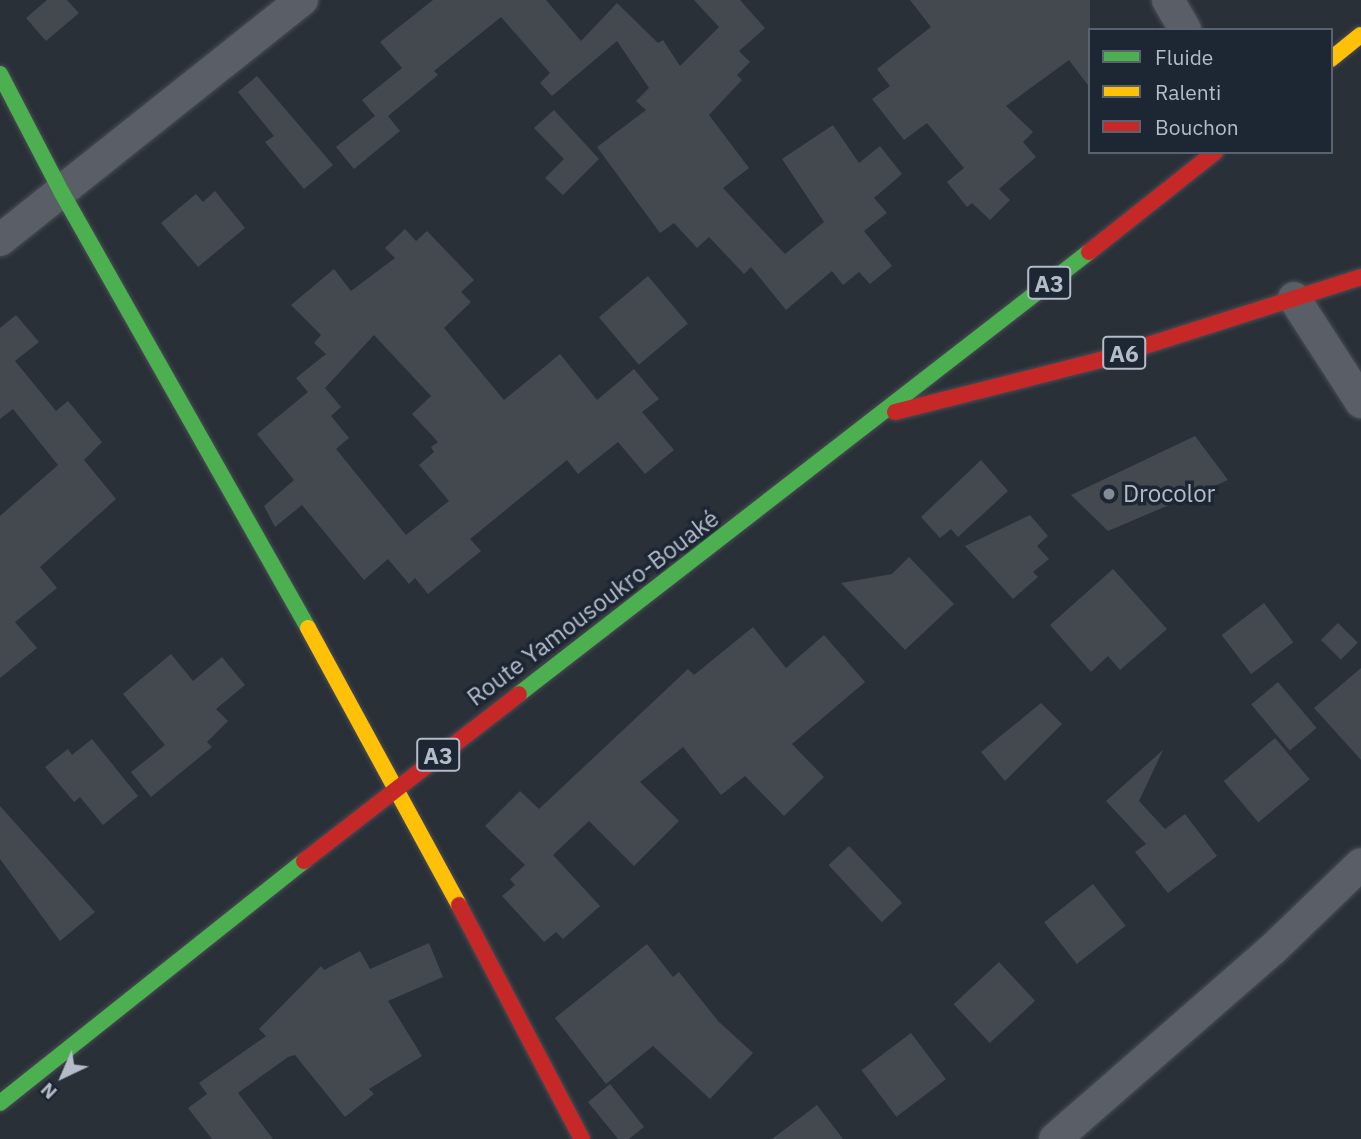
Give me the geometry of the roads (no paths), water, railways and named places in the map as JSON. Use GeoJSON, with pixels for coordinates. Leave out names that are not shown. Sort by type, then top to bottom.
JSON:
{"type":"FeatureCollection","features":[{"type":"Feature","properties":{"kind":"main road"},"geometry":{"type":"LineString","coordinates":[[1333,57],[1361,35]]}},
{"type":"Feature","properties":{"kind":"main road"},"geometry":{"type":"LineString","coordinates":[[0,74],[62,193],[397,787],[582,1139]]}},
{"type":"Feature","properties":{"kind":"main road","name":"Route Yamousoukro-Bouaké"},"geometry":{"type":"LineString","coordinates":[[0,1103],[397,787],[883,414],[1212,154]]}},
{"type":"Feature","properties":{"kind":"main road","name":"A6"},"geometry":{"type":"LineString","coordinates":[[883,414],[1101,360],[1361,277]]}},
{"type":"Feature","properties":{"kind":"street"},"geometry":{"type":"LineString","coordinates":[[0,240],[302,0]]}},
{"type":"Feature","properties":{"kind":"street"},"geometry":{"type":"LineString","coordinates":[[1168,0],[1184,28]]}},
{"type":"Feature","properties":{"kind":"street"},"geometry":{"type":"LineString","coordinates":[[1294,298],[1361,402]]}},
{"type":"Feature","properties":{"kind":"street"},"geometry":{"type":"LineString","coordinates":[[1055,1139],[1273,948],[1361,864]]}},
{"type":"Feature","properties":{"kind":"place","name":"Drocolor"},"geometry":{"type":"Point","coordinates":[1109,494]}}]}
